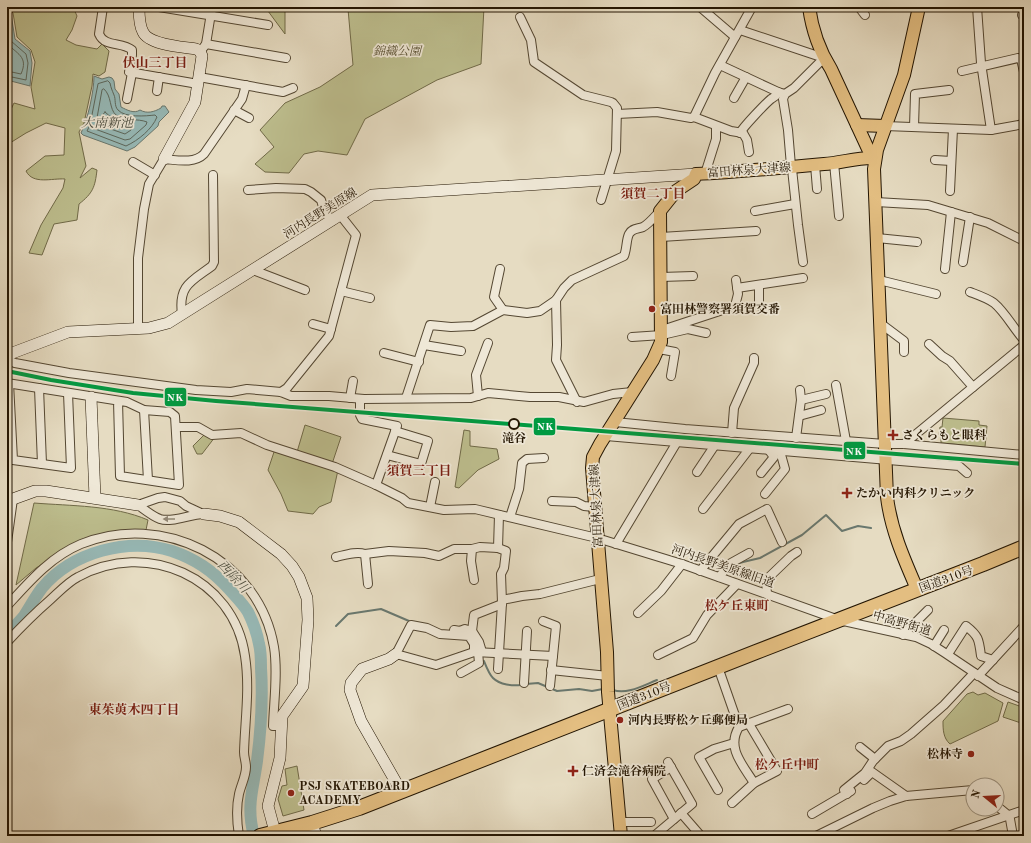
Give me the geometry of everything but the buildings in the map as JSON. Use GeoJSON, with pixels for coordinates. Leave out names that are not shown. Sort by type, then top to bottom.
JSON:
{"type":"FeatureCollection","features":[{"type":"Feature","properties":{"kind":"highway","name":"国道310号"},"geometry":{"type":"LineString","coordinates":[[268,834],[314,829],[359,808],[401,791],[1024,547]]}},
{"type":"Feature","properties":{"kind":"main road"},"geometry":{"type":"LineString","coordinates":[[809,7],[812,22],[824,58],[869,151],[876,158]]}},
{"type":"Feature","properties":{"kind":"main road"},"geometry":{"type":"LineString","coordinates":[[917,589],[902,553],[891,520],[887,497],[874,176],[876,158],[885,126],[904,74],[919,7]]}},
{"type":"Feature","properties":{"kind":"main road"},"geometry":{"type":"LineString","coordinates":[[857,125],[885,126]]}},
{"type":"Feature","properties":{"kind":"main road","name":"富田林泉大津線"},"geometry":{"type":"LineString","coordinates":[[621,836],[594,507],[592,462],[596,450],[615,422],[659,349],[661,342],[660,211],[676,191],[700,174],[815,165],[876,158]]}},
{"type":"Feature","properties":{"kind":"street"},"geometry":{"type":"LineString","coordinates":[[103,7],[99,30],[100,37],[107,42],[128,47],[132,50],[129,72],[132,73],[127,98]]}},
{"type":"Feature","properties":{"kind":"street"},"geometry":{"type":"LineString","coordinates":[[139,7],[143,32],[148,38],[157,42],[196,49],[203,48],[286,58]]}},
{"type":"Feature","properties":{"kind":"street"},"geometry":{"type":"LineString","coordinates":[[159,7],[268,26]]}},
{"type":"Feature","properties":{"kind":"street"},"geometry":{"type":"LineString","coordinates":[[138,329],[139,246],[148,189],[195,102],[203,48],[212,7]]}},
{"type":"Feature","properties":{"kind":"street"},"geometry":{"type":"LineString","coordinates":[[700,7],[735,37]]}},
{"type":"Feature","properties":{"kind":"street"},"geometry":{"type":"LineString","coordinates":[[694,117],[720,65],[752,7]]}},
{"type":"Feature","properties":{"kind":"street"},"geometry":{"type":"LineString","coordinates":[[859,7],[865,15]]}},
{"type":"Feature","properties":{"kind":"street"},"geometry":{"type":"LineString","coordinates":[[977,7],[982,67],[991,130]]}},
{"type":"Feature","properties":{"kind":"street"},"geometry":{"type":"LineString","coordinates":[[520,17],[530,36],[534,62],[583,95],[613,103],[617,108],[616,150],[601,200]]}},
{"type":"Feature","properties":{"kind":"street"},"geometry":{"type":"LineString","coordinates":[[740,30],[824,58],[794,88],[772,98],[740,133]]}},
{"type":"Feature","properties":{"kind":"street"},"geometry":{"type":"LineString","coordinates":[[962,71],[1018,58],[1021,59],[1024,72]]}},
{"type":"Feature","properties":{"kind":"street"},"geometry":{"type":"LineString","coordinates":[[720,65],[782,93]]}},
{"type":"Feature","properties":{"kind":"street"},"geometry":{"type":"LineString","coordinates":[[132,73],[246,85],[283,92],[293,88]]}},
{"type":"Feature","properties":{"kind":"street"},"geometry":{"type":"LineString","coordinates":[[156,91],[159,77]]}},
{"type":"Feature","properties":{"kind":"street"},"geometry":{"type":"LineString","coordinates":[[734,93],[746,77]]}},
{"type":"Feature","properties":{"kind":"street"},"geometry":{"type":"LineString","coordinates":[[164,159],[187,160],[200,157],[242,99],[246,85]]}},
{"type":"Feature","properties":{"kind":"street"},"geometry":{"type":"LineString","coordinates":[[914,127],[915,94],[949,90]]}},
{"type":"Feature","properties":{"kind":"street"},"geometry":{"type":"LineString","coordinates":[[782,93],[788,130],[803,262]]}},
{"type":"Feature","properties":{"kind":"street"},"geometry":{"type":"LineString","coordinates":[[234,110],[249,118]]}},
{"type":"Feature","properties":{"kind":"street"},"geometry":{"type":"LineString","coordinates":[[617,114],[657,112],[691,118],[694,117],[745,135],[749,152]]}},
{"type":"Feature","properties":{"kind":"street"},"geometry":{"type":"LineString","coordinates":[[885,126],[991,130],[1024,124]]}},
{"type":"Feature","properties":{"kind":"street"},"geometry":{"type":"LineString","coordinates":[[700,174],[716,139],[716,126]]}},
{"type":"Feature","properties":{"kind":"street"},"geometry":{"type":"LineString","coordinates":[[950,191],[953,129]]}},
{"type":"Feature","properties":{"kind":"street"},"geometry":{"type":"LineString","coordinates":[[935,160],[951,161]]}},
{"type":"Feature","properties":{"kind":"street"},"geometry":{"type":"LineString","coordinates":[[133,162],[155,175]]}},
{"type":"Feature","properties":{"kind":"street"},"geometry":{"type":"LineString","coordinates":[[834,163],[839,216]]}},
{"type":"Feature","properties":{"kind":"street"},"geometry":{"type":"LineString","coordinates":[[815,165],[817,189]]}},
{"type":"Feature","properties":{"kind":"street","name":"河内長野美原線"},"geometry":{"type":"LineString","coordinates":[[7,355],[68,332],[138,329],[155,327],[173,320],[372,196],[700,174]]}},
{"type":"Feature","properties":{"kind":"street"},"geometry":{"type":"LineString","coordinates":[[182,314],[182,293],[187,286],[212,266],[214,262],[213,175]]}},
{"type":"Feature","properties":{"kind":"street"},"geometry":{"type":"LineString","coordinates":[[248,190],[276,188],[304,189],[311,192],[321,200],[324,210],[356,235],[329,336],[287,388],[281,392]]}},
{"type":"Feature","properties":{"kind":"street"},"geometry":{"type":"LineString","coordinates":[[876,202],[928,205],[970,217],[1001,229],[1024,241]]}},
{"type":"Feature","properties":{"kind":"street"},"geometry":{"type":"LineString","coordinates":[[755,211],[796,204]]}},
{"type":"Feature","properties":{"kind":"street"},"geometry":{"type":"LineString","coordinates":[[406,398],[430,325],[473,326],[503,310],[534,313],[540,311],[556,300],[564,288],[572,280],[624,256],[628,235],[632,230],[648,224],[660,211]]}},
{"type":"Feature","properties":{"kind":"street"},"geometry":{"type":"LineString","coordinates":[[945,269],[951,212]]}},
{"type":"Feature","properties":{"kind":"street"},"geometry":{"type":"LineString","coordinates":[[963,262],[970,217]]}},
{"type":"Feature","properties":{"kind":"street"},"geometry":{"type":"LineString","coordinates":[[661,237],[756,231]]}},
{"type":"Feature","properties":{"kind":"street"},"geometry":{"type":"LineString","coordinates":[[877,238],[917,242]]}},
{"type":"Feature","properties":{"kind":"street"},"geometry":{"type":"LineString","coordinates":[[500,269],[494,297],[503,310]]}},
{"type":"Feature","properties":{"kind":"street"},"geometry":{"type":"LineString","coordinates":[[253,270],[304,290]]}},
{"type":"Feature","properties":{"kind":"street"},"geometry":{"type":"LineString","coordinates":[[661,277],[693,276]]}},
{"type":"Feature","properties":{"kind":"street"},"geometry":{"type":"LineString","coordinates":[[662,332],[735,306],[738,294],[737,284],[758,285],[803,278]]}},
{"type":"Feature","properties":{"kind":"street"},"geometry":{"type":"LineString","coordinates":[[879,280],[936,294]]}},
{"type":"Feature","properties":{"kind":"street"},"geometry":{"type":"LineString","coordinates":[[758,285],[759,306]]}},
{"type":"Feature","properties":{"kind":"street"},"geometry":{"type":"LineString","coordinates":[[341,291],[370,298]]}},
{"type":"Feature","properties":{"kind":"street"},"geometry":{"type":"LineString","coordinates":[[974,295],[994,303],[1002,317],[1024,340]]}},
{"type":"Feature","properties":{"kind":"street"},"geometry":{"type":"LineString","coordinates":[[556,300],[556,360],[577,402]]}},
{"type":"Feature","properties":{"kind":"street"},"geometry":{"type":"LineString","coordinates":[[880,323],[904,341],[904,352]]}},
{"type":"Feature","properties":{"kind":"street"},"geometry":{"type":"LineString","coordinates":[[313,324],[331,329]]}},
{"type":"Feature","properties":{"kind":"street"},"geometry":{"type":"LineString","coordinates":[[632,337],[688,329],[706,333]]}},
{"type":"Feature","properties":{"kind":"street"},"geometry":{"type":"LineString","coordinates":[[478,396],[476,375],[488,343]]}},
{"type":"Feature","properties":{"kind":"street"},"geometry":{"type":"LineString","coordinates":[[424,345],[461,351]]}},
{"type":"Feature","properties":{"kind":"street"},"geometry":{"type":"LineString","coordinates":[[934,345],[942,356],[953,359],[973,387]]}},
{"type":"Feature","properties":{"kind":"street"},"geometry":{"type":"LineString","coordinates":[[904,444],[1024,345]]}},
{"type":"Feature","properties":{"kind":"street"},"geometry":{"type":"LineString","coordinates":[[659,349],[676,349],[676,366],[671,376]]}},
{"type":"Feature","properties":{"kind":"street"},"geometry":{"type":"LineString","coordinates":[[384,353],[419,362]]}},
{"type":"Feature","properties":{"kind":"street"},"geometry":{"type":"LineString","coordinates":[[7,355],[10,361],[15,363],[144,384],[231,392],[247,389],[281,392],[291,396],[350,398],[471,398],[488,393],[530,397],[559,397],[577,402],[584,402],[613,394],[632,392]]}},
{"type":"Feature","properties":{"kind":"street"},"geometry":{"type":"LineString","coordinates":[[732,433],[734,408],[751,377],[754,358]]}},
{"type":"Feature","properties":{"kind":"street"},"geometry":{"type":"LineString","coordinates":[[350,398],[353,381]]}},
{"type":"Feature","properties":{"kind":"street"},"geometry":{"type":"LineString","coordinates":[[68,393],[71,468],[13,460],[8,383],[128,402],[144,410],[170,412],[175,416],[179,485],[120,476],[118,401]]}},
{"type":"Feature","properties":{"kind":"street"},"geometry":{"type":"LineString","coordinates":[[836,385],[846,441]]}},
{"type":"Feature","properties":{"kind":"street"},"geometry":{"type":"LineString","coordinates":[[39,388],[42,464]]}},
{"type":"Feature","properties":{"kind":"street"},"geometry":{"type":"LineString","coordinates":[[796,438],[801,400],[800,390]]}},
{"type":"Feature","properties":{"kind":"street"},"geometry":{"type":"LineString","coordinates":[[801,400],[826,394]]}},
{"type":"Feature","properties":{"kind":"street"},"geometry":{"type":"LineString","coordinates":[[90,397],[95,498]]}},
{"type":"Feature","properties":{"kind":"street"},"geometry":{"type":"LineString","coordinates":[[360,398],[360,415],[362,419],[397,426],[376,485]]}},
{"type":"Feature","properties":{"kind":"street"},"geometry":{"type":"LineString","coordinates":[[144,410],[148,480]]}},
{"type":"Feature","properties":{"kind":"street"},"geometry":{"type":"LineString","coordinates":[[799,416],[821,410]]}},
{"type":"Feature","properties":{"kind":"street"},"geometry":{"type":"LineString","coordinates":[[615,422],[732,433],[885,444],[904,444],[1024,455]]}},
{"type":"Feature","properties":{"kind":"street","name":"河内長野美原線旧道"},"geometry":{"type":"LineString","coordinates":[[176,427],[198,427],[212,435],[241,433],[267,445],[335,467],[376,485],[402,498],[408,503],[418,506],[430,506],[444,510],[475,509],[597,538],[682,564],[839,620]]}},
{"type":"Feature","properties":{"kind":"street"},"geometry":{"type":"LineString","coordinates":[[387,455],[421,464],[428,441],[395,431]]}},
{"type":"Feature","properties":{"kind":"street"},"geometry":{"type":"LineString","coordinates":[[606,436],[959,466],[967,472]]}},
{"type":"Feature","properties":{"kind":"street"},"geometry":{"type":"LineString","coordinates":[[616,544],[677,442]]}},
{"type":"Feature","properties":{"kind":"street"},"geometry":{"type":"LineString","coordinates":[[697,472],[715,445]]}},
{"type":"Feature","properties":{"kind":"street"},"geometry":{"type":"LineString","coordinates":[[703,509],[750,448]]}},
{"type":"Feature","properties":{"kind":"street"},"geometry":{"type":"LineString","coordinates":[[761,473],[774,457],[768,450]]}},
{"type":"Feature","properties":{"kind":"street"},"geometry":{"type":"LineString","coordinates":[[765,494],[785,469],[780,450]]}},
{"type":"Feature","properties":{"kind":"street"},"geometry":{"type":"LineString","coordinates":[[510,517],[519,488],[522,463],[527,459],[544,458]]}},
{"type":"Feature","properties":{"kind":"street"},"geometry":{"type":"LineString","coordinates":[[430,506],[434,482]]}},
{"type":"Feature","properties":{"kind":"street"},"geometry":{"type":"LineString","coordinates":[[7,542],[10,499],[35,491],[46,491],[138,505],[160,519],[166,520],[174,520],[193,514],[220,516],[239,522],[281,554],[296,572],[306,592],[308,620],[303,686],[282,716],[280,758],[268,806],[268,834]]}},
{"type":"Feature","properties":{"kind":"street"},"geometry":{"type":"LineString","coordinates":[[138,505],[165,497],[180,501],[186,506],[204,514]]}},
{"type":"Feature","properties":{"kind":"street"},"geometry":{"type":"LineString","coordinates":[[552,501],[576,502],[584,506],[594,507]]}},
{"type":"Feature","properties":{"kind":"street"},"geometry":{"type":"LineString","coordinates":[[700,571],[739,524],[767,509],[782,542]]}},
{"type":"Feature","properties":{"kind":"street"},"geometry":{"type":"LineString","coordinates":[[498,548],[499,515]]}},
{"type":"Feature","properties":{"kind":"street"},"geometry":{"type":"LineString","coordinates":[[7,606],[33,578],[52,561],[75,547],[88,542],[110,536],[136,533],[161,536],[187,543],[211,555],[230,569],[260,606],[275,652],[273,726],[282,726]]}},
{"type":"Feature","properties":{"kind":"street"},"geometry":{"type":"LineString","coordinates":[[336,557],[346,554],[365,554],[389,551],[425,553],[439,556],[454,549],[472,549],[480,547],[498,548],[506,551],[504,568],[501,574],[502,602],[498,669]]}},
{"type":"Feature","properties":{"kind":"street"},"geometry":{"type":"LineString","coordinates":[[470,575],[472,549]]}},
{"type":"Feature","properties":{"kind":"street"},"geometry":{"type":"LineString","coordinates":[[767,594],[766,580],[791,556],[798,552]]}},
{"type":"Feature","properties":{"kind":"street"},"geometry":{"type":"LineString","coordinates":[[719,578],[731,563],[748,553]]}},
{"type":"Feature","properties":{"kind":"street"},"geometry":{"type":"LineString","coordinates":[[365,554],[368,584]]}},
{"type":"Feature","properties":{"kind":"street"},"geometry":{"type":"LineString","coordinates":[[7,642],[26,622],[77,577],[94,569],[110,564],[136,561],[155,563],[171,567],[202,583],[217,596],[229,612],[240,633],[244,644],[246,658],[247,719],[244,753],[246,768],[239,795],[238,836]]}},
{"type":"Feature","properties":{"kind":"street"},"geometry":{"type":"LineString","coordinates":[[638,613],[661,591],[682,564]]}},
{"type":"Feature","properties":{"kind":"street"},"geometry":{"type":"LineString","coordinates":[[461,673],[479,662],[478,642],[472,631],[474,615],[502,602],[522,596],[540,594],[600,579]]}},
{"type":"Feature","properties":{"kind":"street"},"geometry":{"type":"LineString","coordinates":[[658,655],[693,638],[707,615],[737,584]]}},
{"type":"Feature","properties":{"kind":"street"},"geometry":{"type":"LineString","coordinates":[[903,635],[928,610]]}},
{"type":"Feature","properties":{"kind":"street","name":"中高野街道"},"geometry":{"type":"LineString","coordinates":[[839,620],[916,637],[948,654],[996,688],[1024,700]]}},
{"type":"Feature","properties":{"kind":"street"},"geometry":{"type":"LineString","coordinates":[[543,621],[556,626],[550,686]]}},
{"type":"Feature","properties":{"kind":"street"},"geometry":{"type":"LineString","coordinates":[[401,791],[361,722],[350,690],[351,683],[362,669],[389,659],[396,654],[411,626],[423,623],[442,629],[460,631],[464,629],[472,631]]}},
{"type":"Feature","properties":{"kind":"street"},"geometry":{"type":"LineString","coordinates":[[411,626],[427,628],[440,634],[469,636],[478,652]]}},
{"type":"Feature","properties":{"kind":"street"},"geometry":{"type":"LineString","coordinates":[[948,654],[966,626],[976,634],[979,641],[980,656],[992,660]]}},
{"type":"Feature","properties":{"kind":"street"},"geometry":{"type":"LineString","coordinates":[[847,794],[844,790],[865,773],[888,746],[901,741],[911,734],[944,705],[992,660],[1024,626]]}},
{"type":"Feature","properties":{"kind":"street"},"geometry":{"type":"LineString","coordinates":[[934,646],[944,630]]}},
{"type":"Feature","properties":{"kind":"street"},"geometry":{"type":"LineString","coordinates":[[524,682],[527,631]]}},
{"type":"Feature","properties":{"kind":"street"},"geometry":{"type":"LineString","coordinates":[[396,654],[436,665],[478,652],[552,656]]}},
{"type":"Feature","properties":{"kind":"street"},"geometry":{"type":"LineString","coordinates":[[718,667],[739,727]]}},
{"type":"Feature","properties":{"kind":"street"},"geometry":{"type":"LineString","coordinates":[[551,670],[608,676]]}},
{"type":"Feature","properties":{"kind":"street"},"geometry":{"type":"LineString","coordinates":[[754,783],[734,752],[735,734],[739,727],[788,708]]}},
{"type":"Feature","properties":{"kind":"street"},"geometry":{"type":"LineString","coordinates":[[732,804],[754,783],[777,771],[749,724]]}},
{"type":"Feature","properties":{"kind":"street"},"geometry":{"type":"LineString","coordinates":[[718,790],[699,757],[714,749],[734,743]]}},
{"type":"Feature","properties":{"kind":"street"},"geometry":{"type":"LineString","coordinates":[[860,747],[875,760]]}},
{"type":"Feature","properties":{"kind":"street"},"geometry":{"type":"LineString","coordinates":[[654,836],[692,804],[670,764],[652,779],[674,819]]}},
{"type":"Feature","properties":{"kind":"street"},"geometry":{"type":"LineString","coordinates":[[812,814],[847,794],[872,772],[906,796]]}},
{"type":"Feature","properties":{"kind":"street"},"geometry":{"type":"LineString","coordinates":[[816,836],[873,808],[906,796],[965,791]]}},
{"type":"Feature","properties":{"kind":"street"},"geometry":{"type":"LineString","coordinates":[[948,836],[1024,810]]}},
{"type":"Feature","properties":{"kind":"street"},"geometry":{"type":"LineString","coordinates":[[1005,813],[1008,815],[1012,824],[1013,836]]}},
{"type":"Feature","properties":{"kind":"street"},"geometry":{"type":"LineString","coordinates":[[681,814],[700,836]]}},
{"type":"Feature","properties":{"kind":"street"},"geometry":{"type":"LineString","coordinates":[[620,822],[651,822]]}},
{"type":"Feature","properties":{"kind":"green space"},"geometry":{"type":"Polygon","coordinates":[[[7,7],[73,7],[77,16],[72,30],[66,40],[76,45],[97,49],[102,44],[109,51],[105,72],[99,76],[93,74],[84,123],[79,132],[86,166],[80,178],[92,168],[97,170],[94,185],[90,193],[79,204],[77,220],[54,224],[42,255],[29,253],[41,225],[63,188],[65,179],[43,180],[33,178],[26,171],[45,156],[64,155],[65,128],[46,123],[10,143],[7,131],[7,122],[9,113],[14,103],[35,109],[31,87],[35,62],[31,50],[17,37],[13,13],[7,7]]]}},
{"type":"Feature","properties":{"kind":"green space"},"geometry":{"type":"Polygon","coordinates":[[[265,7],[285,7],[285,34],[265,7]]]}},
{"type":"Feature","properties":{"kind":"green space","name":"錦織公園"},"geometry":{"type":"Polygon","coordinates":[[[352,7],[484,7],[481,64],[437,80],[365,119],[347,155],[318,151],[304,154],[289,173],[265,172],[255,164],[274,147],[260,130],[285,103],[320,87],[353,65],[348,9],[352,7]]]}},
{"type":"Feature","properties":{"kind":"green space"},"geometry":{"type":"Polygon","coordinates":[[[943,418],[979,421],[979,425],[987,426],[985,447],[941,443],[941,436],[939,435],[943,418]]]}},
{"type":"Feature","properties":{"kind":"green space"},"geometry":{"type":"Polygon","coordinates":[[[305,425],[341,437],[332,464],[297,452],[305,425]]]}},
{"type":"Feature","properties":{"kind":"green space"},"geometry":{"type":"Polygon","coordinates":[[[464,430],[470,431],[470,446],[497,449],[499,459],[478,470],[459,488],[455,487],[464,430]]]}},
{"type":"Feature","properties":{"kind":"green space"},"geometry":{"type":"Polygon","coordinates":[[[205,434],[215,437],[202,454],[197,454],[193,446],[205,434]]]}},
{"type":"Feature","properties":{"kind":"green space"},"geometry":{"type":"Polygon","coordinates":[[[275,449],[338,470],[331,502],[319,507],[313,514],[288,511],[268,470],[275,449]]]}},
{"type":"Feature","properties":{"kind":"green space"},"geometry":{"type":"Polygon","coordinates":[[[34,503],[121,511],[148,520],[146,530],[81,541],[36,568],[16,585],[34,503]]]}},
{"type":"Feature","properties":{"kind":"green space"},"geometry":{"type":"Polygon","coordinates":[[[973,692],[978,695],[985,693],[1003,703],[998,721],[950,744],[943,730],[943,721],[967,694],[973,692]]]}},
{"type":"Feature","properties":{"kind":"green space"},"geometry":{"type":"Polygon","coordinates":[[[1008,702],[1022,707],[1021,723],[1003,717],[1008,702]]]}},
{"type":"Feature","properties":{"kind":"green space","name":"PSJ SKATEBOARD ACADEMY"},"geometry":{"type":"Polygon","coordinates":[[[297,766],[304,810],[283,816],[278,799],[282,786],[287,785],[285,769],[297,766]]]}},
{"type":"Feature","properties":{"kind":"water"},"geometry":{"type":"Polygon","coordinates":[[[7,11],[11,14],[15,39],[30,51],[32,63],[30,86],[7,80],[7,11]]]}},
{"type":"Feature","properties":{"kind":"water","name":"大南新池"},"geometry":{"type":"Polygon","coordinates":[[[94,76],[102,79],[109,77],[112,78],[115,89],[119,94],[121,107],[133,112],[140,110],[150,112],[165,106],[169,112],[159,122],[158,126],[135,147],[127,151],[83,135],[81,133],[90,105],[94,76]]]}},
{"type":"Feature","properties":{"kind":"waterway"},"geometry":{"type":"LineString","coordinates":[[731,569],[736,564],[760,558],[802,535],[826,515],[842,531],[858,526],[871,528]]}},
{"type":"Feature","properties":{"kind":"waterway","name":"西除川"},"geometry":{"type":"LineString","coordinates":[[7,634],[24,616],[42,588],[54,576],[69,565],[102,551],[119,547],[155,547],[180,554],[210,571],[229,589],[248,612],[256,632],[260,650],[262,691],[261,726],[250,807],[254,836]]}},
{"type":"Feature","properties":{"kind":"waterway"},"geometry":{"type":"LineString","coordinates":[[336,626],[348,614],[381,609],[409,621]]}},
{"type":"Feature","properties":{"kind":"waterway"},"geometry":{"type":"LineString","coordinates":[[484,661],[490,674],[499,682],[521,685]]}},
{"type":"Feature","properties":{"kind":"waterway"},"geometry":{"type":"LineString","coordinates":[[613,690],[630,690],[657,680]]}},
{"type":"Feature","properties":{"kind":"waterway"},"geometry":{"type":"LineString","coordinates":[[526,684],[538,683],[557,691],[579,689],[592,691],[603,689]]}},
{"type":"Feature","properties":{"kind":"transit line","name":"NK"},"geometry":{"type":"LineString","coordinates":[[7,371],[51,380],[133,393],[216,401],[1024,464]]}},
{"type":"Feature","properties":{"kind":"place","name":"富田林警察署須賀交番"},"geometry":{"type":"Point","coordinates":[652,309]}},
{"type":"Feature","properties":{"kind":"place","name":"滝谷"},"geometry":{"type":"Point","coordinates":[514,424]}},
{"type":"Feature","properties":{"kind":"place","name":"さくらもと眼科"},"geometry":{"type":"Point","coordinates":[893,435]}},
{"type":"Feature","properties":{"kind":"place","name":"たかい内科クリニック"},"geometry":{"type":"Point","coordinates":[847,493]}},
{"type":"Feature","properties":{"kind":"place","name":"河内長野松ケ丘郵便局"},"geometry":{"type":"Point","coordinates":[620,720]}},
{"type":"Feature","properties":{"kind":"place","name":"松林寺"},"geometry":{"type":"Point","coordinates":[971,754]}},
{"type":"Feature","properties":{"kind":"place","name":"仁済会滝谷病院"},"geometry":{"type":"Point","coordinates":[573,771]}},
{"type":"Feature","properties":{"kind":"place","name":"PSJ SKATEBOARD ACADEMY"},"geometry":{"type":"Point","coordinates":[291,793]}},
{"type":"Feature","properties":{"kind":"district","name":"伏山三丁目"},"geometry":{"type":"Point","coordinates":[155,62]}},
{"type":"Feature","properties":{"kind":"district","name":"須賀二丁目"},"geometry":{"type":"Point","coordinates":[653,193]}},
{"type":"Feature","properties":{"kind":"district","name":"須賀三丁目"},"geometry":{"type":"Point","coordinates":[419,470]}},
{"type":"Feature","properties":{"kind":"district","name":"松ケ丘東町"},"geometry":{"type":"Point","coordinates":[737,605]}},
{"type":"Feature","properties":{"kind":"district","name":"東茱萸木四丁目"},"geometry":{"type":"Point","coordinates":[134,709]}},
{"type":"Feature","properties":{"kind":"district","name":"松ケ丘中町"},"geometry":{"type":"Point","coordinates":[787,764]}}]}
